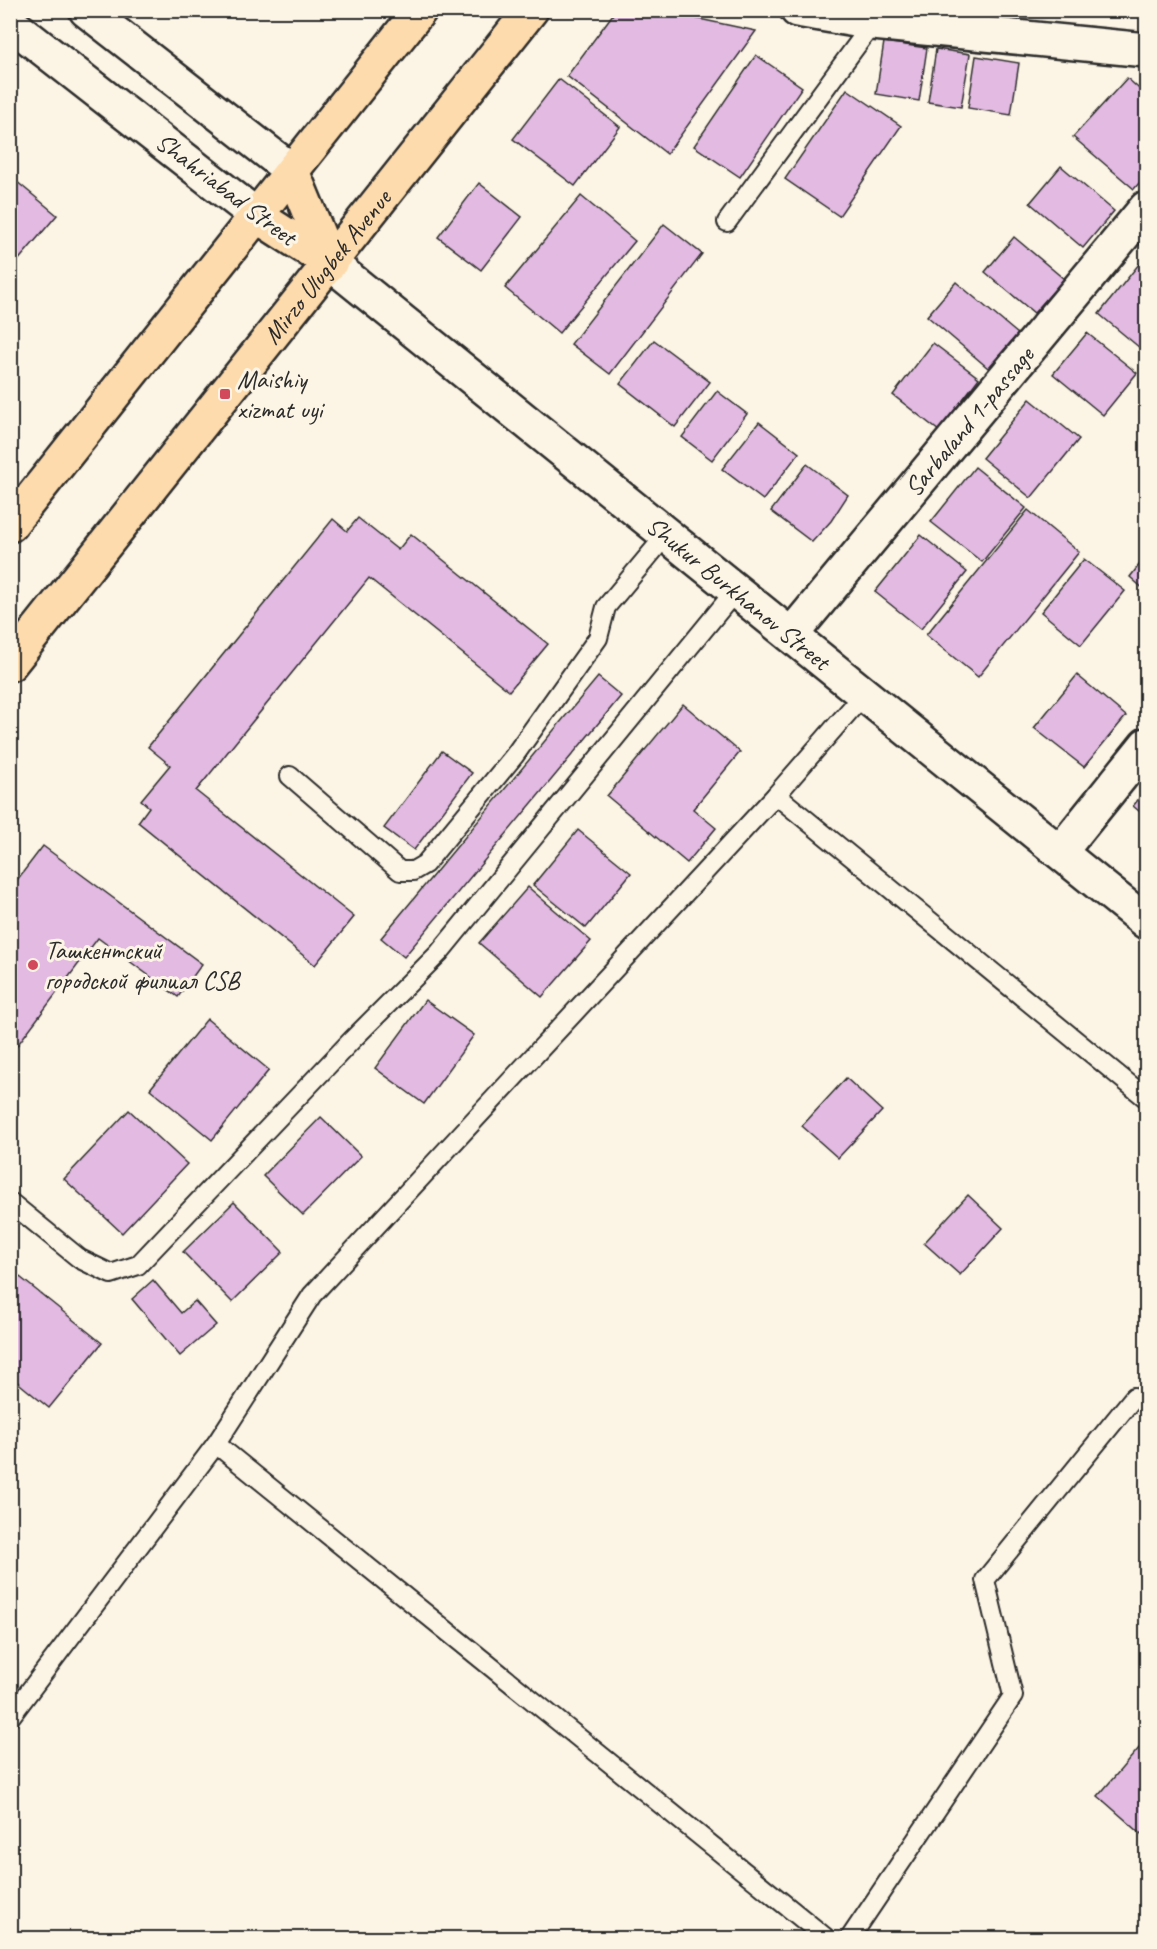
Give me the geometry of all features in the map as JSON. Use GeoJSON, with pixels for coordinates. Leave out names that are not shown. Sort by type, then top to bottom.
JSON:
{"type":"FeatureCollection","features":[{"type":"Feature","properties":{"kind":"main road"},"geometry":{"type":"LineString","coordinates":[[10,525],[420,10]]}},
{"type":"Feature","properties":{"kind":"main road","name":"Mirzo Ulugbek Avenue"},"geometry":{"type":"LineString","coordinates":[[10,664],[531,10]]}},
{"type":"Feature","properties":{"kind":"main road","name":"Shahriabad Street"},"geometry":{"type":"LineString","coordinates":[[292,171],[330,263]]}},
{"type":"Feature","properties":{"kind":"main road","name":"Shahriabad Street"},"geometry":{"type":"LineString","coordinates":[[256,216],[330,263]]}},
{"type":"Feature","properties":{"kind":"street","name":"Shahriabad Street"},"geometry":{"type":"LineString","coordinates":[[86,10],[292,171]]}},
{"type":"Feature","properties":{"kind":"street"},"geometry":{"type":"LineString","coordinates":[[797,10],[873,22],[1146,50]]}},
{"type":"Feature","properties":{"kind":"street","name":"Shahriabad Street"},"geometry":{"type":"LineString","coordinates":[[10,22],[256,216]]}},
{"type":"Feature","properties":{"kind":"street","name":"Sarbaland 1-passage"},"geometry":{"type":"LineString","coordinates":[[791,635],[1146,208]]}},
{"type":"Feature","properties":{"kind":"street","name":"Shukur Burkhanov Street"},"geometry":{"type":"LineString","coordinates":[[330,263],[1146,922]]}},
{"type":"Feature","properties":{"kind":"street"},"geometry":{"type":"LineString","coordinates":[[1060,852],[1146,746]]}},
{"type":"Feature","properties":{"kind":"lane"},"geometry":{"type":"LineString","coordinates":[[727,222],[873,22]]}},
{"type":"Feature","properties":{"kind":"lane"},"geometry":{"type":"LineString","coordinates":[[290,776],[400,871],[413,871],[419,868],[425,864],[514,756],[598,638],[606,607],[667,534]]}},
{"type":"Feature","properties":{"kind":"lane"},"geometry":{"type":"LineString","coordinates":[[10,1202],[80,1259],[111,1274],[138,1265],[352,1040],[439,953],[736,590]]}},
{"type":"Feature","properties":{"kind":"lane"},"geometry":{"type":"LineString","coordinates":[[10,1718],[216,1444],[312,1295],[776,795],[864,694]]}},
{"type":"Feature","properties":{"kind":"lane"},"geometry":{"type":"LineString","coordinates":[[776,795],[1146,1098]]}},
{"type":"Feature","properties":{"kind":"lane"},"geometry":{"type":"LineString","coordinates":[[850,1938],[1013,1696],[985,1580],[1134,1397]]}},
{"type":"Feature","properties":{"kind":"lane"},"geometry":{"type":"LineString","coordinates":[[216,1444],[826,1938]]}},
{"type":"Feature","properties":{"kind":"building"},"geometry":{"type":"Polygon","coordinates":[[[616,10],[657,10],[756,31],[667,154],[567,76],[616,10]]]}},
{"type":"Feature","properties":{"kind":"building"},"geometry":{"type":"Polygon","coordinates":[[[884,42],[927,48],[919,101],[876,94],[884,42]]]}},
{"type":"Feature","properties":{"kind":"building"},"geometry":{"type":"Polygon","coordinates":[[[936,49],[970,54],[961,107],[928,102],[936,49]]]}},
{"type":"Feature","properties":{"kind":"building"},"geometry":{"type":"Polygon","coordinates":[[[756,55],[802,87],[740,177],[694,146],[756,55]]]}},
{"type":"Feature","properties":{"kind":"building"},"geometry":{"type":"Polygon","coordinates":[[[976,56],[1019,63],[1011,115],[968,108],[976,56]]]}},
{"type":"Feature","properties":{"kind":"building"},"geometry":{"type":"Polygon","coordinates":[[[1127,78],[1146,95],[1146,175],[1134,189],[1073,137],[1127,78]]]}},
{"type":"Feature","properties":{"kind":"building"},"geometry":{"type":"Polygon","coordinates":[[[559,79],[620,127],[575,186],[513,139],[559,79]]]}},
{"type":"Feature","properties":{"kind":"building"},"geometry":{"type":"Polygon","coordinates":[[[847,89],[901,126],[839,216],[785,179],[847,89]]]}},
{"type":"Feature","properties":{"kind":"building"},"geometry":{"type":"Polygon","coordinates":[[[1061,166],[1114,211],[1083,248],[1030,203],[1061,166]]]}},
{"type":"Feature","properties":{"kind":"building"},"geometry":{"type":"Polygon","coordinates":[[[10,176],[57,215],[10,270],[10,176]]]}},
{"type":"Feature","properties":{"kind":"building"},"geometry":{"type":"Polygon","coordinates":[[[479,183],[522,217],[481,270],[438,237],[479,183]]]}},
{"type":"Feature","properties":{"kind":"building"},"geometry":{"type":"Polygon","coordinates":[[[581,196],[635,241],[559,333],[505,288],[581,196]]]}},
{"type":"Feature","properties":{"kind":"building"},"geometry":{"type":"Polygon","coordinates":[[[664,224],[702,254],[610,374],[571,344],[664,224]]]}},
{"type":"Feature","properties":{"kind":"building"},"geometry":{"type":"Polygon","coordinates":[[[1014,237],[1064,279],[1034,313],[985,272],[1014,237]]]}},
{"type":"Feature","properties":{"kind":"building"},"geometry":{"type":"Polygon","coordinates":[[[1139,264],[1146,270],[1146,353],[1099,314],[1139,264]]]}},
{"type":"Feature","properties":{"kind":"building"},"geometry":{"type":"Polygon","coordinates":[[[956,282],[1018,334],[988,368],[927,316],[956,282]]]}},
{"type":"Feature","properties":{"kind":"building"},"geometry":{"type":"Polygon","coordinates":[[[1087,333],[1137,373],[1103,415],[1053,374],[1087,333]]]}},
{"type":"Feature","properties":{"kind":"building"},"geometry":{"type":"Polygon","coordinates":[[[654,340],[710,382],[675,427],[620,384],[654,340]]]}},
{"type":"Feature","properties":{"kind":"building"},"geometry":{"type":"Polygon","coordinates":[[[933,343],[979,378],[939,431],[893,395],[933,343]]]}},
{"type":"Feature","properties":{"kind":"building"},"geometry":{"type":"Polygon","coordinates":[[[717,391],[747,414],[712,460],[682,437],[717,391]]]}},
{"type":"Feature","properties":{"kind":"building"},"geometry":{"type":"Polygon","coordinates":[[[1030,399],[1079,439],[1031,498],[982,458],[1030,399]]]}},
{"type":"Feature","properties":{"kind":"building"},"geometry":{"type":"Polygon","coordinates":[[[759,422],[799,453],[763,500],[722,469],[759,422]]]}},
{"type":"Feature","properties":{"kind":"building"},"geometry":{"type":"Polygon","coordinates":[[[807,464],[848,495],[831,521],[812,542],[771,511],[807,464]]]}},
{"type":"Feature","properties":{"kind":"building"},"geometry":{"type":"Polygon","coordinates":[[[975,467],[1026,508],[982,562],[931,522],[975,467]]]}},
{"type":"Feature","properties":{"kind":"building"},"geometry":{"type":"Polygon","coordinates":[[[1028,510],[1079,552],[978,677],[926,635],[1028,510]]]}},
{"type":"Feature","properties":{"kind":"building"},"geometry":{"type":"Polygon","coordinates":[[[358,518],[398,550],[411,534],[548,644],[509,691],[369,578],[196,791],[354,917],[315,965],[138,822],[149,807],[141,800],[170,765],[148,747],[333,519],[347,531],[358,518]]]}},
{"type":"Feature","properties":{"kind":"building"},"geometry":{"type":"Polygon","coordinates":[[[921,535],[967,572],[921,629],[875,592],[921,535]]]}},
{"type":"Feature","properties":{"kind":"building"},"geometry":{"type":"Polygon","coordinates":[[[1146,556],[1146,591],[1130,577],[1146,556]]]}},
{"type":"Feature","properties":{"kind":"building"},"geometry":{"type":"Polygon","coordinates":[[[1084,559],[1125,591],[1081,645],[1041,612],[1084,559]]]}},
{"type":"Feature","properties":{"kind":"building"},"geometry":{"type":"Polygon","coordinates":[[[1077,675],[1126,716],[1084,767],[1034,728],[1077,675]]]}},
{"type":"Feature","properties":{"kind":"building"},"geometry":{"type":"Polygon","coordinates":[[[598,677],[621,696],[404,957],[381,938],[598,677]]]}},
{"type":"Feature","properties":{"kind":"building"},"geometry":{"type":"Polygon","coordinates":[[[683,704],[740,752],[693,809],[716,828],[687,863],[607,796],[683,704]]]}},
{"type":"Feature","properties":{"kind":"building"},"geometry":{"type":"Polygon","coordinates":[[[442,751],[472,773],[414,850],[384,828],[442,751]]]}},
{"type":"Feature","properties":{"kind":"building"},"geometry":{"type":"Polygon","coordinates":[[[1146,790],[1146,817],[1133,806],[1146,790]]]}},
{"type":"Feature","properties":{"kind":"building"},"geometry":{"type":"Polygon","coordinates":[[[578,830],[631,873],[586,928],[533,885],[578,830]]]}},
{"type":"Feature","properties":{"kind":"building"},"geometry":{"type":"Polygon","coordinates":[[[43,846],[202,964],[178,997],[98,938],[10,1055],[10,881],[14,884],[43,846]]]}},
{"type":"Feature","properties":{"kind":"building"},"geometry":{"type":"Polygon","coordinates":[[[528,887],[591,941],[542,997],[479,943],[528,887]]]}},
{"type":"Feature","properties":{"kind":"building"},"geometry":{"type":"Polygon","coordinates":[[[425,1000],[474,1035],[424,1104],[375,1068],[425,1000]]]}},
{"type":"Feature","properties":{"kind":"building"},"geometry":{"type":"Polygon","coordinates":[[[207,1019],[269,1070],[212,1140],[150,1089],[207,1019]]]}},
{"type":"Feature","properties":{"kind":"building"},"geometry":{"type":"Polygon","coordinates":[[[846,1078],[882,1111],[838,1158],[802,1126],[846,1078]]]}},
{"type":"Feature","properties":{"kind":"building"},"geometry":{"type":"Polygon","coordinates":[[[129,1110],[187,1164],[122,1233],[64,1179],[129,1110]]]}},
{"type":"Feature","properties":{"kind":"building"},"geometry":{"type":"Polygon","coordinates":[[[321,1117],[361,1156],[303,1215],[263,1176],[321,1117]]]}},
{"type":"Feature","properties":{"kind":"building"},"geometry":{"type":"Polygon","coordinates":[[[968,1195],[1003,1228],[960,1275],[924,1243],[968,1195]]]}},
{"type":"Feature","properties":{"kind":"building"},"geometry":{"type":"Polygon","coordinates":[[[234,1202],[283,1252],[232,1302],[183,1252],[234,1202]]]}},
{"type":"Feature","properties":{"kind":"building"},"geometry":{"type":"Polygon","coordinates":[[[10,1269],[102,1343],[49,1408],[10,1376],[10,1269]]]}},
{"type":"Feature","properties":{"kind":"building"},"geometry":{"type":"Polygon","coordinates":[[[153,1280],[181,1313],[195,1301],[216,1325],[180,1356],[132,1299],[153,1280]]]}},
{"type":"Feature","properties":{"kind":"building"},"geometry":{"type":"Polygon","coordinates":[[[1146,1740],[1146,1838],[1098,1796],[1146,1740]]]}},
{"type":"Feature","properties":{"kind":"place","name":"Maishiy xizmat uyi"},"geometry":{"type":"Point","coordinates":[225,394]}},
{"type":"Feature","properties":{"kind":"place","name":"Ташкентский городской филиал CSB"},"geometry":{"type":"Point","coordinates":[33,965]}}]}
